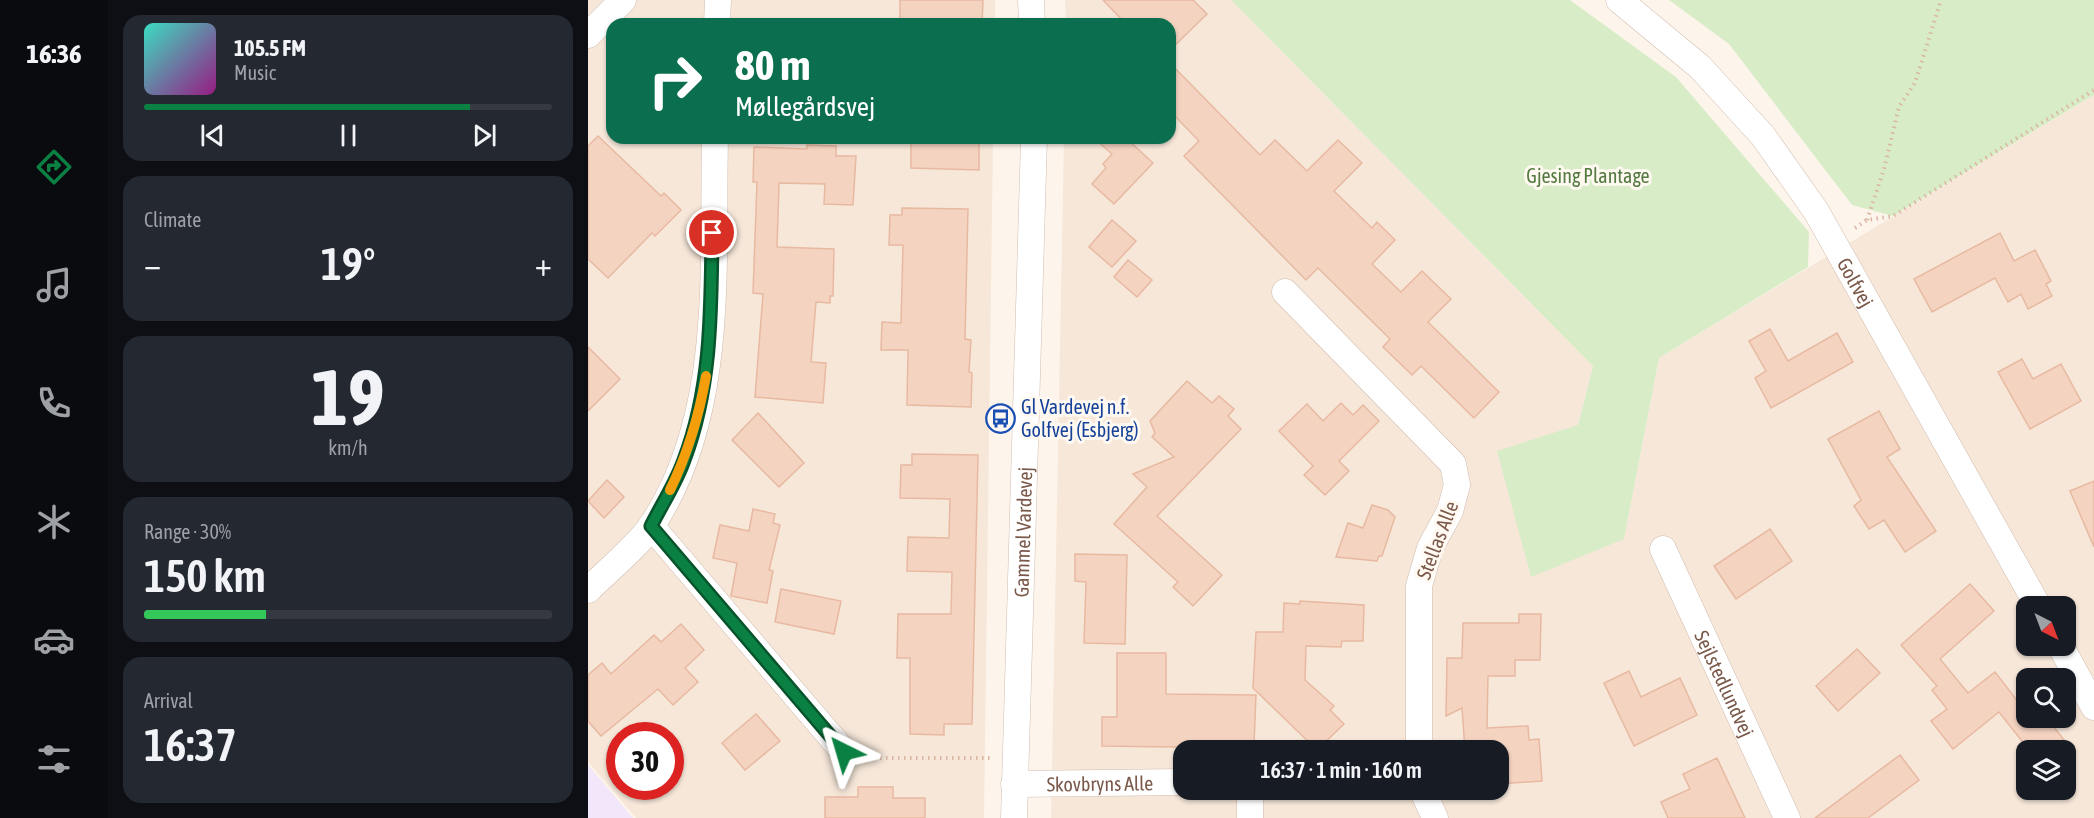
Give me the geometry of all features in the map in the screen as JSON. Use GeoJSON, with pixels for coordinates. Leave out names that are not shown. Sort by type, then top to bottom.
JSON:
{"type":"FeatureCollection","features":[{"type":"Feature","properties":{"kind":"street"},"geometry":{"type":"LineString","coordinates":[[588,35],[623,0]]}},
{"type":"Feature","properties":{"kind":"street"},"geometry":{"type":"LineString","coordinates":[[717,18],[718,0]]}},
{"type":"Feature","properties":{"kind":"street"},"geometry":{"type":"LineString","coordinates":[[1031,0],[1032,18]]}},
{"type":"Feature","properties":{"kind":"street","name":"Golfvej"},"geometry":{"type":"LineString","coordinates":[[1619,0],[1700,67],[1763,136],[1836,242],[2032,596]]}},
{"type":"Feature","properties":{"kind":"street"},"geometry":{"type":"LineString","coordinates":[[588,590],[651,526],[684,461],[700,409],[710,351],[715,144]]}},
{"type":"Feature","properties":{"kind":"street","name":"Gammel Vardevej"},"geometry":{"type":"LineString","coordinates":[[1014,818],[1034,144]]}},
{"type":"Feature","properties":{"kind":"street","name":"Stellas Alle"},"geometry":{"type":"LineString","coordinates":[[1285,292],[1453,464],[1457,485],[1450,511],[1430,548],[1419,586],[1419,740]]}},
{"type":"Feature","properties":{"kind":"street"},"geometry":{"type":"LineString","coordinates":[[651,526],[844,752]]}},
{"type":"Feature","properties":{"kind":"street","name":"Sejlstedlundvej"},"geometry":{"type":"LineString","coordinates":[[1663,549],[1787,818]]}},
{"type":"Feature","properties":{"kind":"street"},"geometry":{"type":"LineString","coordinates":[[2066,656],[2094,707]]}},
{"type":"Feature","properties":{"kind":"street","name":"Skovbryns Alle"},"geometry":{"type":"LineString","coordinates":[[1014,784],[1173,782]]}},
{"type":"Feature","properties":{"kind":"street"},"geometry":{"type":"LineString","coordinates":[[1250,800],[1250,818]]}},
{"type":"Feature","properties":{"kind":"street"},"geometry":{"type":"LineString","coordinates":[[1427,800],[1435,818]]}},
{"type":"Feature","properties":{"kind":"path"},"geometry":{"type":"LineString","coordinates":[[1867,220],[1884,169],[1899,107],[1915,83],[1941,0]]}},
{"type":"Feature","properties":{"kind":"path"},"geometry":{"type":"LineString","coordinates":[[1836,242],[1867,220],[1893,216],[2094,90]]}},
{"type":"Feature","properties":{"kind":"path"},"geometry":{"type":"LineString","coordinates":[[844,752],[856,758],[1015,758]]}},
{"type":"Feature","properties":{"kind":"shaded area"},"geometry":{"type":"Polygon","coordinates":[[[588,0],[995,0],[995,18],[606,18],[606,144],[993,144],[984,818],[636,818],[621,800],[684,800],[684,722],[606,722],[606,783],[588,762],[588,0]]]}},
{"type":"Feature","properties":{"kind":"shaded area"},"geometry":{"type":"Polygon","coordinates":[[[1065,0],[1231,0],[1593,366],[1578,425],[1624,539],[1659,358],[2094,95],[2094,818],[1051,818],[1064,144],[1176,144],[1176,18],[1066,18],[1065,0]]]}},
{"type":"Feature","properties":{"kind":"shaded area"},"geometry":{"type":"Polygon","coordinates":[[[588,765],[606,786],[606,800],[618,800],[633,818],[588,818],[588,765]]]}},
{"type":"Feature","properties":{"kind":"green space","name":"Gjesing Plantage"},"geometry":{"type":"Polygon","coordinates":[[[1231,0],[1570,0],[1676,77],[1809,232],[1808,267],[1659,358],[1624,539],[1531,577],[1497,451],[1578,425],[1593,366],[1231,0]]]}},
{"type":"Feature","properties":{"kind":"green space"},"geometry":{"type":"Polygon","coordinates":[[[1669,0],[2094,0],[2094,95],[1893,216],[1852,205],[1729,44],[1669,0]]]}},
{"type":"Feature","properties":{"kind":"building"},"geometry":{"type":"Polygon","coordinates":[[[900,0],[983,0],[982,18],[900,18],[900,0]]]}},
{"type":"Feature","properties":{"kind":"building"},"geometry":{"type":"Polygon","coordinates":[[[1103,0],[1193,0],[1207,14],[1176,44],[1176,18],[1120,18],[1103,0]]]}},
{"type":"Feature","properties":{"kind":"building"},"geometry":{"type":"Polygon","coordinates":[[[1176,69],[1260,155],[1275,140],[1307,171],[1338,140],[1362,163],[1334,191],[1372,228],[1377,222],[1395,240],[1372,264],[1401,292],[1422,271],[1451,299],[1428,322],[1499,392],[1474,418],[1421,366],[1412,375],[1383,347],[1390,339],[1318,268],[1306,280],[1184,156],[1199,141],[1176,117],[1176,69]]]}},
{"type":"Feature","properties":{"kind":"building"},"geometry":{"type":"Polygon","coordinates":[[[598,136],[661,196],[664,193],[681,210],[655,236],[652,233],[608,278],[588,259],[588,146],[598,136]]]}},
{"type":"Feature","properties":{"kind":"building"},"geometry":{"type":"Polygon","coordinates":[[[911,144],[979,144],[979,170],[911,168],[911,144]]]}},
{"type":"Feature","properties":{"kind":"building"},"geometry":{"type":"Polygon","coordinates":[[[1101,144],[1132,144],[1153,163],[1114,204],[1092,184],[1106,168],[1103,164],[1112,154],[1101,144]]]}},
{"type":"Feature","properties":{"kind":"building"},"geometry":{"type":"Polygon","coordinates":[[[807,145],[836,146],[836,156],[856,156],[853,205],[824,204],[825,184],[779,183],[777,247],[834,249],[833,296],[830,296],[830,303],[816,302],[811,362],[826,363],[823,403],[755,397],[763,294],[753,293],[757,182],[753,182],[754,147],[807,149],[807,145]]]}},
{"type":"Feature","properties":{"kind":"building"},"geometry":{"type":"Polygon","coordinates":[[[902,208],[968,209],[965,339],[971,340],[969,372],[972,373],[971,407],[907,405],[908,350],[881,350],[882,322],[901,323],[903,245],[889,245],[890,215],[902,215],[902,208]]]}},
{"type":"Feature","properties":{"kind":"building"},"geometry":{"type":"Polygon","coordinates":[[[1112,220],[1136,241],[1112,267],[1089,247],[1112,220]]]}},
{"type":"Feature","properties":{"kind":"building"},"geometry":{"type":"Polygon","coordinates":[[[2000,233],[2014,261],[2035,250],[2051,281],[2046,284],[2052,296],[2028,309],[2021,294],[2008,302],[1995,278],[1932,312],[1914,279],[2000,233]]]}},
{"type":"Feature","properties":{"kind":"building"},"geometry":{"type":"Polygon","coordinates":[[[1128,260],[1152,280],[1137,297],[1114,277],[1128,260]]]}},
{"type":"Feature","properties":{"kind":"building"},"geometry":{"type":"Polygon","coordinates":[[[1770,329],[1788,361],[1837,333],[1853,362],[1771,408],[1755,378],[1766,371],[1749,341],[1770,329]]]}},
{"type":"Feature","properties":{"kind":"building"},"geometry":{"type":"Polygon","coordinates":[[[588,347],[620,379],[588,411],[588,347]]]}},
{"type":"Feature","properties":{"kind":"building"},"geometry":{"type":"Polygon","coordinates":[[[2022,359],[2033,379],[2061,364],[2081,401],[2030,429],[1998,372],[2022,359]]]}},
{"type":"Feature","properties":{"kind":"building"},"geometry":{"type":"Polygon","coordinates":[[[1187,381],[1212,403],[1219,396],[1234,409],[1228,416],[1241,429],[1157,516],[1222,575],[1193,606],[1173,587],[1178,582],[1114,524],[1147,487],[1133,474],[1174,457],[1152,437],[1155,433],[1150,421],[1187,381]]]}},
{"type":"Feature","properties":{"kind":"building"},"geometry":{"type":"Polygon","coordinates":[[[1341,403],[1353,415],[1363,405],[1379,421],[1339,461],[1349,471],[1325,495],[1304,475],[1313,466],[1279,431],[1307,404],[1323,421],[1341,403]]]}},
{"type":"Feature","properties":{"kind":"building"},"geometry":{"type":"Polygon","coordinates":[[[1879,411],[1900,449],[1887,457],[1936,531],[1905,552],[1884,520],[1869,529],[1854,506],[1861,500],[1828,439],[1879,411]]]}},
{"type":"Feature","properties":{"kind":"building"},"geometry":{"type":"Polygon","coordinates":[[[758,413],[804,463],[779,487],[732,440],[758,413]]]}},
{"type":"Feature","properties":{"kind":"building"},"geometry":{"type":"Polygon","coordinates":[[[912,454],[978,455],[972,724],[944,724],[944,735],[910,734],[910,658],[897,658],[898,614],[951,614],[952,572],[907,571],[908,537],[949,538],[950,499],[900,498],[901,465],[912,465],[912,454]]]}},
{"type":"Feature","properties":{"kind":"building"},"geometry":{"type":"Polygon","coordinates":[[[607,480],[624,497],[604,518],[588,501],[607,480]]]}},
{"type":"Feature","properties":{"kind":"building"},"geometry":{"type":"Polygon","coordinates":[[[2094,481],[2094,547],[2070,491],[2094,481]]]}},
{"type":"Feature","properties":{"kind":"building"},"geometry":{"type":"Polygon","coordinates":[[[1372,505],[1388,510],[1395,517],[1382,556],[1379,556],[1377,561],[1336,557],[1348,523],[1363,528],[1372,505]]]}},
{"type":"Feature","properties":{"kind":"building"},"geometry":{"type":"Polygon","coordinates":[[[753,509],[775,514],[773,523],[780,525],[769,570],[773,571],[767,603],[731,596],[737,563],[713,558],[720,525],[749,531],[753,509]]]}},
{"type":"Feature","properties":{"kind":"building"},"geometry":{"type":"Polygon","coordinates":[[[1770,529],[1792,561],[1736,599],[1714,566],[1770,529]]]}},
{"type":"Feature","properties":{"kind":"building"},"geometry":{"type":"Polygon","coordinates":[[[1075,554],[1127,555],[1125,644],[1084,643],[1086,582],[1075,581],[1075,554]]]}},
{"type":"Feature","properties":{"kind":"building"},"geometry":{"type":"Polygon","coordinates":[[[1970,584],[1994,611],[1940,659],[1968,693],[1995,672],[2016,699],[2016,728],[2055,728],[2064,740],[2021,740],[1999,712],[1953,749],[1931,721],[1947,709],[1932,690],[1937,686],[1901,645],[1970,584]]]}},
{"type":"Feature","properties":{"kind":"building"},"geometry":{"type":"Polygon","coordinates":[[[781,589],[841,601],[834,634],[775,622],[781,589]]]}},
{"type":"Feature","properties":{"kind":"building"},"geometry":{"type":"Polygon","coordinates":[[[1300,601],[1364,605],[1363,641],[1342,641],[1341,647],[1306,646],[1305,680],[1334,706],[1330,710],[1344,724],[1327,740],[1307,740],[1253,688],[1256,632],[1283,632],[1284,603],[1300,604],[1300,601]]]}},
{"type":"Feature","properties":{"kind":"building"},"geometry":{"type":"Polygon","coordinates":[[[1519,614],[1541,614],[1540,660],[1515,660],[1515,676],[1488,676],[1487,728],[1528,726],[1529,740],[1539,739],[1542,781],[1509,783],[1509,740],[1464,740],[1462,708],[1446,716],[1447,658],[1462,658],[1463,623],[1519,623],[1519,614]]]}},
{"type":"Feature","properties":{"kind":"building"},"geometry":{"type":"Polygon","coordinates":[[[681,624],[704,650],[685,668],[698,682],[673,705],[658,689],[618,722],[606,722],[606,732],[601,736],[588,721],[588,675],[602,663],[611,674],[654,635],[661,642],[681,624]]]}},
{"type":"Feature","properties":{"kind":"building"},"geometry":{"type":"Polygon","coordinates":[[[1857,649],[1880,673],[1838,711],[1816,686],[1857,649]]]}},
{"type":"Feature","properties":{"kind":"building"},"geometry":{"type":"Polygon","coordinates":[[[1117,653],[1166,653],[1166,694],[1256,695],[1254,740],[1173,740],[1173,747],[1102,746],[1102,717],[1117,717],[1117,653]]]}},
{"type":"Feature","properties":{"kind":"building"},"geometry":{"type":"Polygon","coordinates":[[[1629,671],[1641,697],[1680,678],[1697,715],[1634,746],[1604,683],[1629,671]]]}},
{"type":"Feature","properties":{"kind":"building"},"geometry":{"type":"Polygon","coordinates":[[[756,714],[780,741],[745,770],[722,743],[756,714]]]}},
{"type":"Feature","properties":{"kind":"building"},"geometry":{"type":"Polygon","coordinates":[[[1900,755],[1919,780],[1868,818],[1815,818],[1900,755]]]}},
{"type":"Feature","properties":{"kind":"building"},"geometry":{"type":"Polygon","coordinates":[[[1717,758],[1745,818],[1668,818],[1661,802],[1690,789],[1683,774],[1717,758]]]}},
{"type":"Feature","properties":{"kind":"building"},"geometry":{"type":"Polygon","coordinates":[[[858,787],[893,787],[893,798],[925,798],[925,818],[825,818],[825,797],[858,797],[858,787]]]}},
{"type":"Feature","properties":{"kind":"slow traffic"},"geometry":{"type":"LineString","coordinates":[[670,490],[684,461],[700,409],[706,376]]}},
{"type":"Feature","properties":{"kind":"place","name":"Gl Vardevej n.f. Golfvej (Esbjerg)"},"geometry":{"type":"Point","coordinates":[1000,418]}},
{"type":"Feature","properties":{"kind":"route"},"geometry":{"type":"LineString","coordinates":[[712,233],[710,351],[700,409],[684,461],[651,526],[844,752]]}}]}
